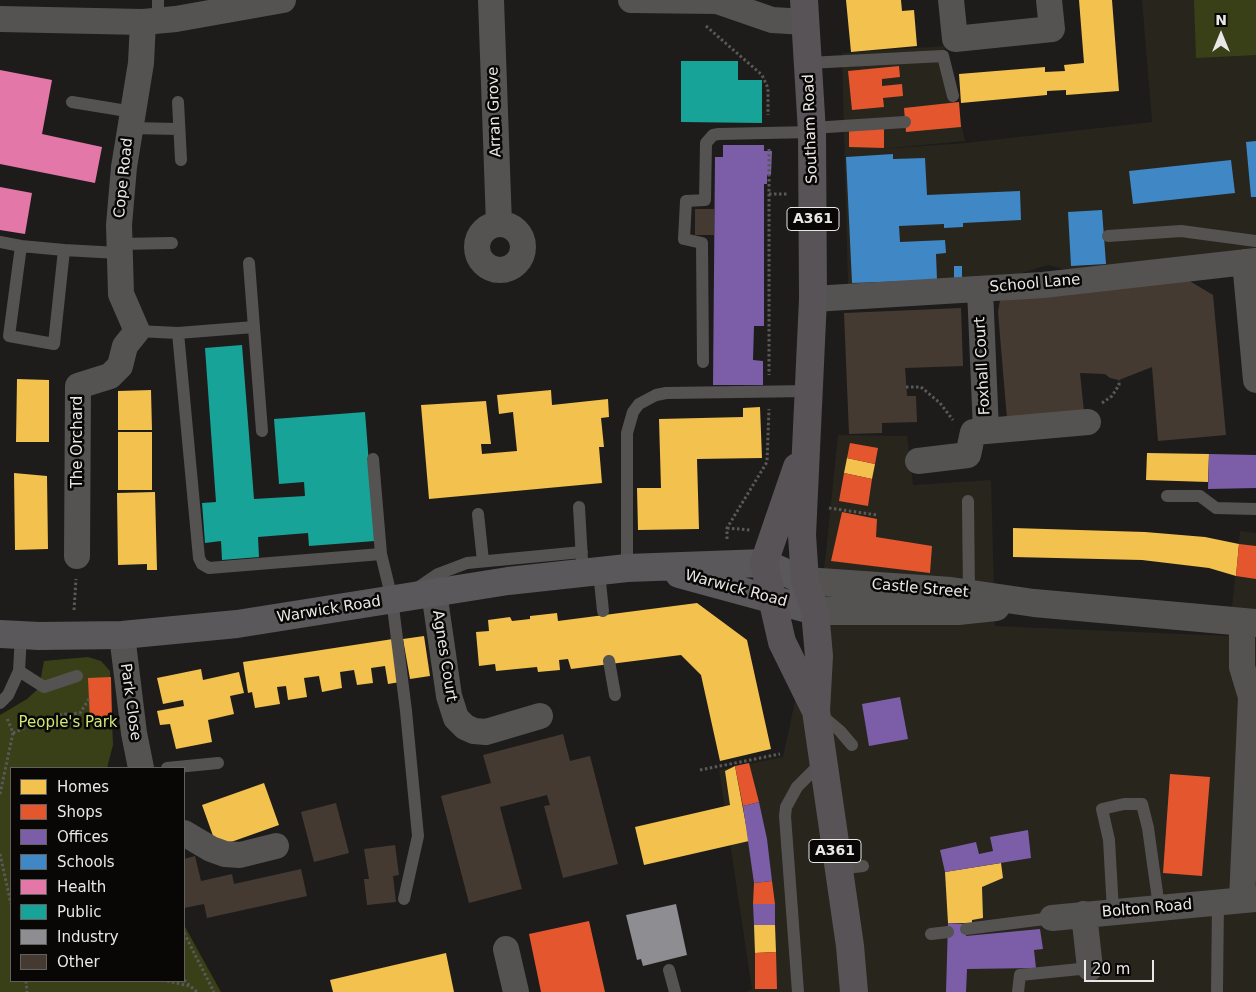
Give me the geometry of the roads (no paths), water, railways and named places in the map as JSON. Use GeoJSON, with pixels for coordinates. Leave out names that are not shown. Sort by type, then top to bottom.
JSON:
{"type":"FeatureCollection","features":[{"type":"Feature","properties":{"kind":"main road","name":"Southam Road"},"geometry":{"type":"LineString","coordinates":[[805,11],[812,130],[813,299],[804,504],[805,581]]}},
{"type":"Feature","properties":{"kind":"main road","name":"Southam Road"},"geometry":{"type":"LineString","coordinates":[[764,563],[806,439]]}},
{"type":"Feature","properties":{"kind":"main road","name":"Warwick Road"},"geometry":{"type":"LineString","coordinates":[[10,634],[122,635],[237,624],[588,566],[628,568],[764,563],[805,581]]}},
{"type":"Feature","properties":{"kind":"main road","name":"A361"},"geometry":{"type":"LineString","coordinates":[[764,563],[782,642],[816,711]]}},
{"type":"Feature","properties":{"kind":"main road","name":"Warwick Road"},"geometry":{"type":"LineString","coordinates":[[656,567],[772,598],[815,612]]}},
{"type":"Feature","properties":{"kind":"main road","name":"A361"},"geometry":{"type":"LineString","coordinates":[[805,581],[815,612],[818,656],[816,711],[822,762],[851,868],[848,992]]}},
{"type":"Feature","properties":{"kind":"street"},"geometry":{"type":"LineString","coordinates":[[0,19],[35,10],[153,14],[283,0]]}},
{"type":"Feature","properties":{"kind":"street","name":"Arran Grove"},"geometry":{"type":"LineString","coordinates":[[491,0],[500,224]]}},
{"type":"Feature","properties":{"kind":"street"},"geometry":{"type":"LineString","coordinates":[[631,0],[717,1],[772,20],[805,11]]}},
{"type":"Feature","properties":{"kind":"street"},"geometry":{"type":"LineString","coordinates":[[951,0],[955,39],[1052,29],[1049,0]]}},
{"type":"Feature","properties":{"kind":"street","name":"Cope Road"},"geometry":{"type":"LineString","coordinates":[[137,331],[121,294],[119,249],[121,192],[141,63],[153,14]]}},
{"type":"Feature","properties":{"kind":"street"},"geometry":{"type":"LineString","coordinates":[[1252,254],[1256,380]]}},
{"type":"Feature","properties":{"kind":"street","name":"School Lane"},"geometry":{"type":"LineString","coordinates":[[813,299],[1043,285],[1252,254]]}},
{"type":"Feature","properties":{"kind":"street","name":"Foxhall Court"},"geometry":{"type":"LineString","coordinates":[[980,289],[979,432],[1088,422]]}},
{"type":"Feature","properties":{"kind":"street","name":"The Orchard"},"geometry":{"type":"LineString","coordinates":[[77,556],[78,386],[102,380],[115,371],[123,358],[125,346],[137,331]]}},
{"type":"Feature","properties":{"kind":"street"},"geometry":{"type":"LineString","coordinates":[[918,461],[968,455],[979,432]]}},
{"type":"Feature","properties":{"kind":"street","name":"Castle Street"},"geometry":{"type":"LineString","coordinates":[[805,581],[969,602]]}},
{"type":"Feature","properties":{"kind":"street","name":"Agnes Court"},"geometry":{"type":"LineString","coordinates":[[434,592],[449,696],[456,718],[465,727],[474,731],[486,732],[540,716]]}},
{"type":"Feature","properties":{"kind":"street","name":"Castle Street"},"geometry":{"type":"LineString","coordinates":[[815,612],[969,602],[1034,603],[1249,622]]}},
{"type":"Feature","properties":{"kind":"street"},"geometry":{"type":"LineString","coordinates":[[1239,901],[1253,691],[1242,667],[1249,622]]}},
{"type":"Feature","properties":{"kind":"street","name":"Park Close"},"geometry":{"type":"LineString","coordinates":[[122,635],[145,764]]}},
{"type":"Feature","properties":{"kind":"street"},"geometry":{"type":"LineString","coordinates":[[185,834],[211,849],[225,854],[240,855],[276,846]]}},
{"type":"Feature","properties":{"kind":"street","name":"Bolton Road"},"geometry":{"type":"LineString","coordinates":[[1052,918],[1239,901]]}},
{"type":"Feature","properties":{"kind":"street"},"geometry":{"type":"LineString","coordinates":[[1084,914],[1090,968]]}},
{"type":"Feature","properties":{"kind":"street"},"geometry":{"type":"LineString","coordinates":[[506,949],[516,992]]}},
{"type":"Feature","properties":{"kind":"lane"},"geometry":{"type":"LineString","coordinates":[[808,63],[944,56],[953,96]]}},
{"type":"Feature","properties":{"kind":"lane"},"geometry":{"type":"LineString","coordinates":[[72,102],[132,120],[179,129]]}},
{"type":"Feature","properties":{"kind":"lane"},"geometry":{"type":"LineString","coordinates":[[178,102],[181,160]]}},
{"type":"Feature","properties":{"kind":"lane"},"geometry":{"type":"LineString","coordinates":[[703,362],[702,243],[684,239],[686,201],[705,200],[704,154],[709,138],[719,134],[769,133],[905,122]]}},
{"type":"Feature","properties":{"kind":"lane"},"geometry":{"type":"LineString","coordinates":[[1108,236],[1181,231],[1252,254]]}},
{"type":"Feature","properties":{"kind":"lane"},"geometry":{"type":"LineString","coordinates":[[0,242],[64,250],[119,249],[172,243]]}},
{"type":"Feature","properties":{"kind":"lane"},"geometry":{"type":"LineString","coordinates":[[21,246],[9,336],[54,344],[64,250]]}},
{"type":"Feature","properties":{"kind":"lane"},"geometry":{"type":"LineString","coordinates":[[249,263],[262,431]]}},
{"type":"Feature","properties":{"kind":"lane"},"geometry":{"type":"LineString","coordinates":[[137,331],[178,334],[254,327]]}},
{"type":"Feature","properties":{"kind":"lane"},"geometry":{"type":"LineString","coordinates":[[178,334],[199,558],[202,564],[209,568],[381,554]]}},
{"type":"Feature","properties":{"kind":"lane"},"geometry":{"type":"LineString","coordinates":[[628,568],[628,434],[633,412],[639,404],[656,395],[666,393],[810,391]]}},
{"type":"Feature","properties":{"kind":"lane"},"geometry":{"type":"LineString","coordinates":[[373,459],[381,554],[398,598],[418,836],[404,899]]}},
{"type":"Feature","properties":{"kind":"lane"},"geometry":{"type":"LineString","coordinates":[[1167,496],[1200,496],[1216,508],[1256,509]]}},
{"type":"Feature","properties":{"kind":"lane"},"geometry":{"type":"LineString","coordinates":[[968,501],[969,602]]}},
{"type":"Feature","properties":{"kind":"lane"},"geometry":{"type":"LineString","coordinates":[[579,507],[588,566],[603,612]]}},
{"type":"Feature","properties":{"kind":"lane"},"geometry":{"type":"LineString","coordinates":[[478,514],[483,561]]}},
{"type":"Feature","properties":{"kind":"lane"},"geometry":{"type":"LineString","coordinates":[[398,598],[454,567],[483,561],[588,566]]}},
{"type":"Feature","properties":{"kind":"lane"},"geometry":{"type":"LineString","coordinates":[[1,702],[15,684],[19,671],[10,634]]}},
{"type":"Feature","properties":{"kind":"lane"},"geometry":{"type":"LineString","coordinates":[[609,661],[615,695]]}},
{"type":"Feature","properties":{"kind":"lane"},"geometry":{"type":"LineString","coordinates":[[19,671],[44,687],[77,676]]}},
{"type":"Feature","properties":{"kind":"lane"},"geometry":{"type":"LineString","coordinates":[[816,711],[840,731],[852,745]]}},
{"type":"Feature","properties":{"kind":"lane"},"geometry":{"type":"LineString","coordinates":[[798,992],[785,816],[786,808],[797,787],[822,762]]}},
{"type":"Feature","properties":{"kind":"lane"},"geometry":{"type":"LineString","coordinates":[[177,767],[218,763]]}},
{"type":"Feature","properties":{"kind":"lane"},"geometry":{"type":"LineString","coordinates":[[1113,911],[1109,840],[1102,809],[1124,804],[1142,804],[1148,828],[1159,908]]}},
{"type":"Feature","properties":{"kind":"lane"},"geometry":{"type":"LineString","coordinates":[[1217,992],[1239,901]]}},
{"type":"Feature","properties":{"kind":"lane"},"geometry":{"type":"LineString","coordinates":[[966,929],[1052,918]]}},
{"type":"Feature","properties":{"kind":"lane"},"geometry":{"type":"LineString","coordinates":[[931,934],[948,932]]}},
{"type":"Feature","properties":{"kind":"lane"},"geometry":{"type":"LineString","coordinates":[[1018,992],[1020,975],[1090,968]]}},
{"type":"Feature","properties":{"kind":"lane"},"geometry":{"type":"LineString","coordinates":[[669,970],[675,992]]}},
{"type":"Feature","properties":{"kind":"park label","name":"People's Park"},"geometry":{"type":"Point","coordinates":[68,723]}}]}
